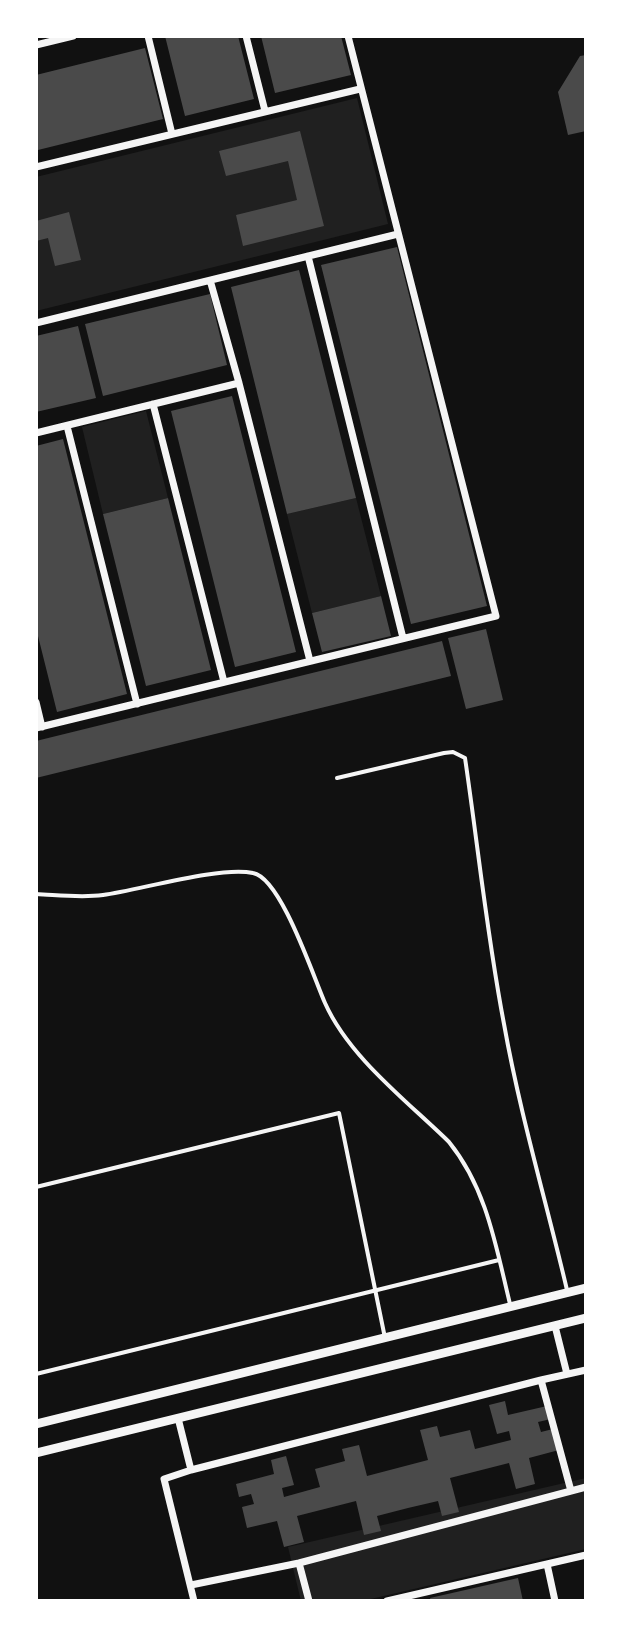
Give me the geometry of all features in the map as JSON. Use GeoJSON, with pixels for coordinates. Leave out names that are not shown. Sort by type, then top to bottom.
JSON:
{"type":"FeatureCollection","features":[{"type":"Feature","properties":{"kind":"street"},"geometry":{"type":"LineString","coordinates":[[36,45],[73,36]]}},
{"type":"Feature","properties":{"kind":"street"},"geometry":{"type":"LineString","coordinates":[[148,36],[172,134]]}},
{"type":"Feature","properties":{"kind":"street"},"geometry":{"type":"LineString","coordinates":[[246,36],[265,111]]}},
{"type":"Feature","properties":{"kind":"street"},"geometry":{"type":"LineString","coordinates":[[36,702],[39,727],[496,616],[348,36]]}},
{"type":"Feature","properties":{"kind":"street"},"geometry":{"type":"LineString","coordinates":[[36,167],[360,89]]}},
{"type":"Feature","properties":{"kind":"street"},"geometry":{"type":"LineString","coordinates":[[36,323],[398,234]]}},
{"type":"Feature","properties":{"kind":"street"},"geometry":{"type":"LineString","coordinates":[[308,256],[403,638]]}},
{"type":"Feature","properties":{"kind":"street"},"geometry":{"type":"LineString","coordinates":[[210,280],[310,661]]}},
{"type":"Feature","properties":{"kind":"street"},"geometry":{"type":"LineString","coordinates":[[36,433],[239,383]]}},
{"type":"Feature","properties":{"kind":"street"},"geometry":{"type":"LineString","coordinates":[[153,404],[224,682]]}},
{"type":"Feature","properties":{"kind":"street"},"geometry":{"type":"LineString","coordinates":[[67,426],[137,704]]}},
{"type":"Feature","properties":{"kind":"street"},"geometry":{"type":"LineString","coordinates":[[36,1424],[586,1288]]}},
{"type":"Feature","properties":{"kind":"street"},"geometry":{"type":"LineString","coordinates":[[36,1453],[586,1318]]}},
{"type":"Feature","properties":{"kind":"street"},"geometry":{"type":"LineString","coordinates":[[555,1326],[567,1374]]}},
{"type":"Feature","properties":{"kind":"street"},"geometry":{"type":"LineString","coordinates":[[194,1601],[164,1479],[586,1370]]}},
{"type":"Feature","properties":{"kind":"street"},"geometry":{"type":"LineString","coordinates":[[541,1380],[571,1491]]}},
{"type":"Feature","properties":{"kind":"street"},"geometry":{"type":"LineString","coordinates":[[178,1418],[191,1470]]}},
{"type":"Feature","properties":{"kind":"street"},"geometry":{"type":"LineString","coordinates":[[191,1585],[299,1563],[586,1487]]}},
{"type":"Feature","properties":{"kind":"street"},"geometry":{"type":"LineString","coordinates":[[387,1601],[586,1555]]}},
{"type":"Feature","properties":{"kind":"street"},"geometry":{"type":"LineString","coordinates":[[299,1563],[309,1601]]}},
{"type":"Feature","properties":{"kind":"street"},"geometry":{"type":"LineString","coordinates":[[547,1564],[555,1601]]}},
{"type":"Feature","properties":{"kind":"lane"},"geometry":{"type":"LineString","coordinates":[[337,778],[444,753],[453,752],[465,758],[503,1022],[530,1147],[568,1293]]}},
{"type":"Feature","properties":{"kind":"lane"},"geometry":{"type":"LineString","coordinates":[[36,894],[101,895],[222,873],[252,872],[269,883],[288,915],[324,1002],[344,1039],[464,1160],[486,1209],[510,1307]]}},
{"type":"Feature","properties":{"kind":"lane"},"geometry":{"type":"LineString","coordinates":[[36,1187],[339,1113],[385,1338]]}},
{"type":"Feature","properties":{"kind":"lane"},"geometry":{"type":"LineString","coordinates":[[36,1374],[499,1260]]}},
{"type":"Feature","properties":{"kind":"shaded area"},"geometry":{"type":"Polygon","coordinates":[[[357,98],[388,224],[36,311],[36,177],[357,98]]]}},
{"type":"Feature","properties":{"kind":"shaded area"},"geometry":{"type":"Polygon","coordinates":[[[146,411],[168,498],[103,514],[82,427],[146,411]]]}},
{"type":"Feature","properties":{"kind":"shaded area"},"geometry":{"type":"Polygon","coordinates":[[[356,498],[381,596],[312,613],[287,514],[356,498]]]}},
{"type":"Feature","properties":{"kind":"shaded area"},"geometry":{"type":"Polygon","coordinates":[[[586,1478],[586,1549],[362,1601],[301,1601],[288,1547],[586,1478]]]}},
{"type":"Feature","properties":{"kind":"building"},"geometry":{"type":"Polygon","coordinates":[[[165,36],[238,36],[254,99],[185,116],[165,36]]]}},
{"type":"Feature","properties":{"kind":"building"},"geometry":{"type":"Polygon","coordinates":[[[261,36],[341,36],[351,75],[275,93],[261,36]]]}},
{"type":"Feature","properties":{"kind":"building"},"geometry":{"type":"Polygon","coordinates":[[[145,48],[163,119],[38,150],[36,75],[145,48]]]}},
{"type":"Feature","properties":{"kind":"building"},"geometry":{"type":"Polygon","coordinates":[[[586,55],[586,131],[568,135],[558,92],[580,56],[586,55]]]}},
{"type":"Feature","properties":{"kind":"building"},"geometry":{"type":"Polygon","coordinates":[[[300,131],[324,226],[243,246],[236,215],[297,200],[288,161],[226,176],[219,151],[300,131]]]}},
{"type":"Feature","properties":{"kind":"building"},"geometry":{"type":"Polygon","coordinates":[[[69,212],[81,260],[55,266],[48,238],[36,241],[36,221],[69,212]]]}},
{"type":"Feature","properties":{"kind":"building"},"geometry":{"type":"Polygon","coordinates":[[[397,247],[487,606],[411,624],[321,265],[397,247]]]}},
{"type":"Feature","properties":{"kind":"building"},"geometry":{"type":"Polygon","coordinates":[[[299,270],[356,498],[287,514],[231,287],[299,270]]]}},
{"type":"Feature","properties":{"kind":"building"},"geometry":{"type":"Polygon","coordinates":[[[210,294],[227,365],[103,396],[85,324],[210,294]]]}},
{"type":"Feature","properties":{"kind":"building"},"geometry":{"type":"Polygon","coordinates":[[[78,326],[96,398],[36,412],[36,336],[78,326]]]}},
{"type":"Feature","properties":{"kind":"building"},"geometry":{"type":"Polygon","coordinates":[[[232,396],[296,652],[235,667],[171,411],[232,396]]]}},
{"type":"Feature","properties":{"kind":"building"},"geometry":{"type":"Polygon","coordinates":[[[63,439],[127,694],[57,712],[36,628],[36,446],[63,439]]]}},
{"type":"Feature","properties":{"kind":"building"},"geometry":{"type":"Polygon","coordinates":[[[168,498],[211,670],[146,686],[103,514],[168,498]]]}},
{"type":"Feature","properties":{"kind":"building"},"geometry":{"type":"Polygon","coordinates":[[[381,596],[391,636],[322,652],[312,613],[381,596]]]}},
{"type":"Feature","properties":{"kind":"building"},"geometry":{"type":"Polygon","coordinates":[[[486,629],[503,700],[466,709],[448,638],[486,629]]]}},
{"type":"Feature","properties":{"kind":"building"},"geometry":{"type":"Polygon","coordinates":[[[442,641],[451,676],[36,778],[36,741],[442,641]]]}},
{"type":"Feature","properties":{"kind":"building"},"geometry":{"type":"Polygon","coordinates":[[[505,1401],[508,1415],[547,1406],[551,1419],[538,1422],[541,1432],[553,1429],[559,1450],[529,1458],[535,1484],[516,1489],[509,1463],[450,1478],[459,1512],[442,1516],[438,1501],[408,1508],[377,1516],[381,1531],[364,1535],[356,1501],[297,1516],[304,1542],[284,1547],[277,1521],[247,1528],[242,1507],[254,1504],[251,1494],[239,1497],[236,1484],[274,1474],[271,1460],[286,1456],[294,1485],[282,1488],[284,1497],[320,1487],[315,1469],[345,1461],[342,1449],[359,1445],[367,1476],[428,1460],[420,1430],[437,1426],[440,1437],[470,1430],[475,1449],[511,1440],[509,1431],[497,1434],[489,1405],[505,1401]]]}},
{"type":"Feature","properties":{"kind":"building"},"geometry":{"type":"Polygon","coordinates":[[[518,1578],[523,1601],[431,1601],[430,1598],[518,1578]]]}}]}
